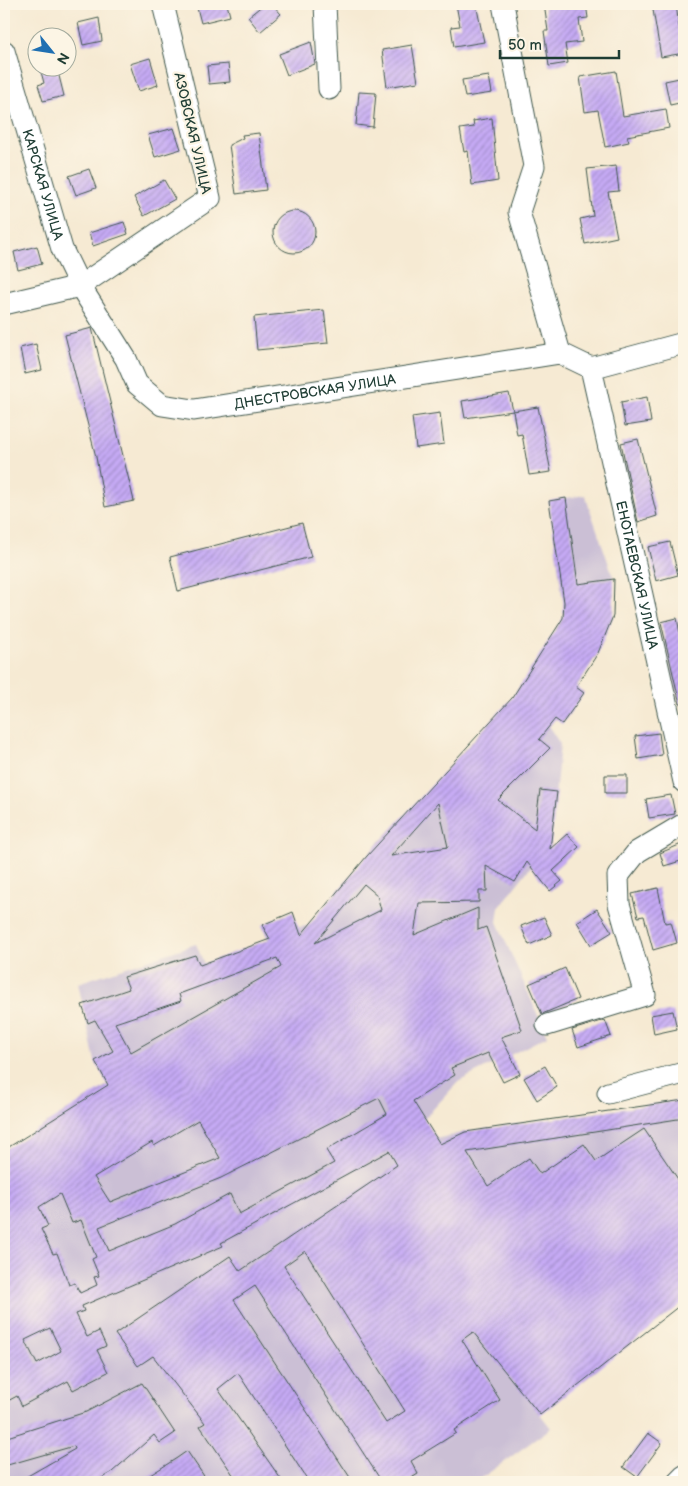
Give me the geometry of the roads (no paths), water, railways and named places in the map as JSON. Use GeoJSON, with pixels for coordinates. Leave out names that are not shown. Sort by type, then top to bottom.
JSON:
{"type":"FeatureCollection","features":[{"type":"Feature","properties":{"kind":"street","name":"АЗОВСКАЯ УЛИЦА"},"geometry":{"type":"LineString","coordinates":[[80,286],[210,198],[163,4]]}},
{"type":"Feature","properties":{"kind":"street"},"geometry":{"type":"LineString","coordinates":[[325,4],[329,89]]}},
{"type":"Feature","properties":{"kind":"street"},"geometry":{"type":"LineString","coordinates":[[503,4],[534,166],[519,212],[560,353],[591,368],[684,343]]}},
{"type":"Feature","properties":{"kind":"street","name":"КАРСКАЯ УЛИЦА"},"geometry":{"type":"LineString","coordinates":[[4,51],[62,250],[80,286]]}},
{"type":"Feature","properties":{"kind":"street"},"geometry":{"type":"LineString","coordinates":[[4,304],[80,286]]}},
{"type":"Feature","properties":{"kind":"street","name":"ДНЕСТРОВСКАЯ УЛИЦА"},"geometry":{"type":"LineString","coordinates":[[80,286],[126,359],[138,384],[162,405],[194,410],[560,353]]}},
{"type":"Feature","properties":{"kind":"street","name":"ЕНОТАЕВСКАЯ УЛИЦА"},"geometry":{"type":"LineString","coordinates":[[591,368],[684,782]]}},
{"type":"Feature","properties":{"kind":"street"},"geometry":{"type":"LineString","coordinates":[[546,1025],[645,995],[619,904],[618,876],[637,852],[684,824]]}},
{"type":"Feature","properties":{"kind":"street"},"geometry":{"type":"LineString","coordinates":[[608,1093],[684,1073]]}},
{"type":"Feature","properties":{"kind":"street"},"geometry":{"type":"LineString","coordinates":[[678,1482],[684,1476]]}}]}
